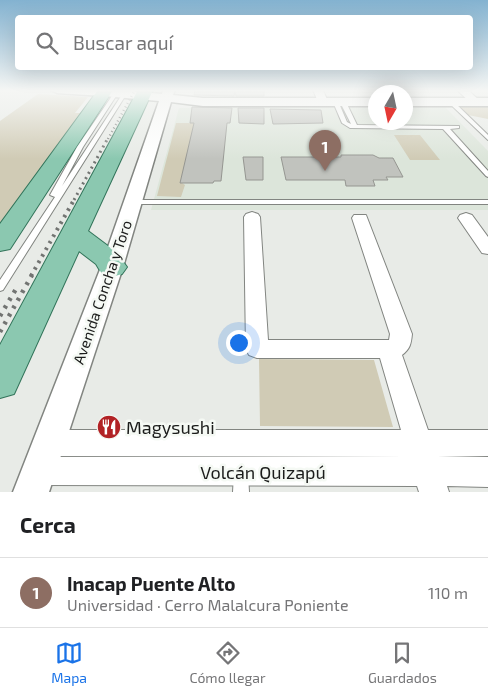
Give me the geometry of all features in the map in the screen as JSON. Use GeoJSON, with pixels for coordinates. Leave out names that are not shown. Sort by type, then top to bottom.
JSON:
{"type":"FeatureCollection","features":[{"type":"Feature","properties":{"kind":"main road"},"geometry":{"type":"LineString","coordinates":[[0,243],[106,113]]}},
{"type":"Feature","properties":{"kind":"main road"},"geometry":{"type":"LineString","coordinates":[[0,382],[74,234],[116,113]]}},
{"type":"Feature","properties":{"kind":"main road"},"geometry":{"type":"LineString","coordinates":[[74,234],[106,258],[112,267]]}},
{"type":"Feature","properties":{"kind":"street","name":"Avenida Concha y Toro"},"geometry":{"type":"LineString","coordinates":[[39,469],[112,267],[161,113]]}},
{"type":"Feature","properties":{"kind":"street"},"geometry":{"type":"LineString","coordinates":[[252,218],[257,349],[388,350],[400,344],[401,334],[360,218]]}},
{"type":"Feature","properties":{"kind":"street"},"geometry":{"type":"LineString","coordinates":[[466,218],[488,249]]}},
{"type":"Feature","properties":{"kind":"street"},"geometry":{"type":"LineString","coordinates":[[388,350],[431,482]]}},
{"type":"Feature","properties":{"kind":"street","name":"Volcán Quizapú"},"geometry":{"type":"LineString","coordinates":[[39,469],[419,443],[488,443]]}},
{"type":"Feature","properties":{"kind":"street","name":"Volcán Quizapú"},"geometry":{"type":"LineString","coordinates":[[39,469],[241,482],[431,482],[488,472]]}},
{"type":"Feature","properties":{"kind":"lane"},"geometry":{"type":"LineString","coordinates":[[0,288],[31,238],[80,167],[111,113]]}},
{"type":"Feature","properties":{"kind":"lane"},"geometry":{"type":"LineString","coordinates":[[347,113],[355,127],[457,127]]}},
{"type":"Feature","properties":{"kind":"lane"},"geometry":{"type":"LineString","coordinates":[[462,113],[488,138]]}},
{"type":"Feature","properties":{"kind":"lane"},"geometry":{"type":"LineString","coordinates":[[445,127],[488,175]]}},
{"type":"Feature","properties":{"kind":"lane"},"geometry":{"type":"LineString","coordinates":[[134,202],[488,202]]}},
{"type":"Feature","properties":{"kind":"shaded area"},"geometry":{"type":"Polygon","coordinates":[[[11,113],[83,113],[0,224],[0,121],[11,113]]]}},
{"type":"Feature","properties":{"kind":"shaded area"},"geometry":{"type":"Polygon","coordinates":[[[178,113],[368,113],[368,130],[413,130],[413,113],[451,113],[488,151],[488,210],[151,210],[178,113]]]}},
{"type":"Feature","properties":{"kind":"shaded area"},"geometry":{"type":"Polygon","coordinates":[[[466,113],[488,113],[488,119],[466,113]]]}},
{"type":"Feature","properties":{"kind":"shaded area"},"geometry":{"type":"Polygon","coordinates":[[[176,123],[194,123],[182,183],[185,185],[181,197],[157,196],[176,123]]]}},
{"type":"Feature","properties":{"kind":"shaded area"},"geometry":{"type":"Polygon","coordinates":[[[394,135],[420,135],[440,160],[410,160],[394,135]]]}},
{"type":"Feature","properties":{"kind":"shaded area"},"geometry":{"type":"Polygon","coordinates":[[[259,359],[374,360],[393,427],[260,426],[259,359]]]}},
{"type":"Feature","properties":{"kind":"building"},"geometry":{"type":"Polygon","coordinates":[[[191,113],[231,113],[230,123],[227,123],[221,181],[214,181],[213,183],[180,183],[194,123],[190,123],[191,113]]]}},
{"type":"Feature","properties":{"kind":"building"},"geometry":{"type":"Polygon","coordinates":[[[238,113],[264,113],[264,124],[239,123],[238,113]]]}},
{"type":"Feature","properties":{"kind":"building"},"geometry":{"type":"Polygon","coordinates":[[[271,113],[321,113],[323,123],[273,124],[271,113]]]}},
{"type":"Feature","properties":{"kind":"building"},"geometry":{"type":"Polygon","coordinates":[[[341,155],[373,155],[379,158],[393,158],[403,177],[386,177],[388,180],[373,180],[375,186],[346,186],[345,180],[286,180],[281,157],[341,157],[341,155]]]}},
{"type":"Feature","properties":{"kind":"building"},"geometry":{"type":"Polygon","coordinates":[[[243,157],[263,157],[263,180],[246,180],[243,157]]]}},
{"type":"Feature","properties":{"kind":"railway"},"geometry":{"type":"LineString","coordinates":[[108,139],[122,113]]}},
{"type":"Feature","properties":{"kind":"railway"},"geometry":{"type":"LineString","coordinates":[[74,200],[108,138]]}},
{"type":"Feature","properties":{"kind":"railway"},"geometry":{"type":"LineString","coordinates":[[31,276],[75,198]]}},
{"type":"Feature","properties":{"kind":"railway"},"geometry":{"type":"LineString","coordinates":[[0,332],[32,275]]}},
{"type":"Feature","properties":{"kind":"railway"},"geometry":{"type":"LineString","coordinates":[[0,316],[16,289]]}},
{"type":"Feature","properties":{"kind":"place","name":"Inacap Puente Alto"},"geometry":{"type":"Point","coordinates":[325,171]}},
{"type":"Feature","properties":{"kind":"place","name":"Magysushi"},"geometry":{"type":"Point","coordinates":[109,427]}}]}
